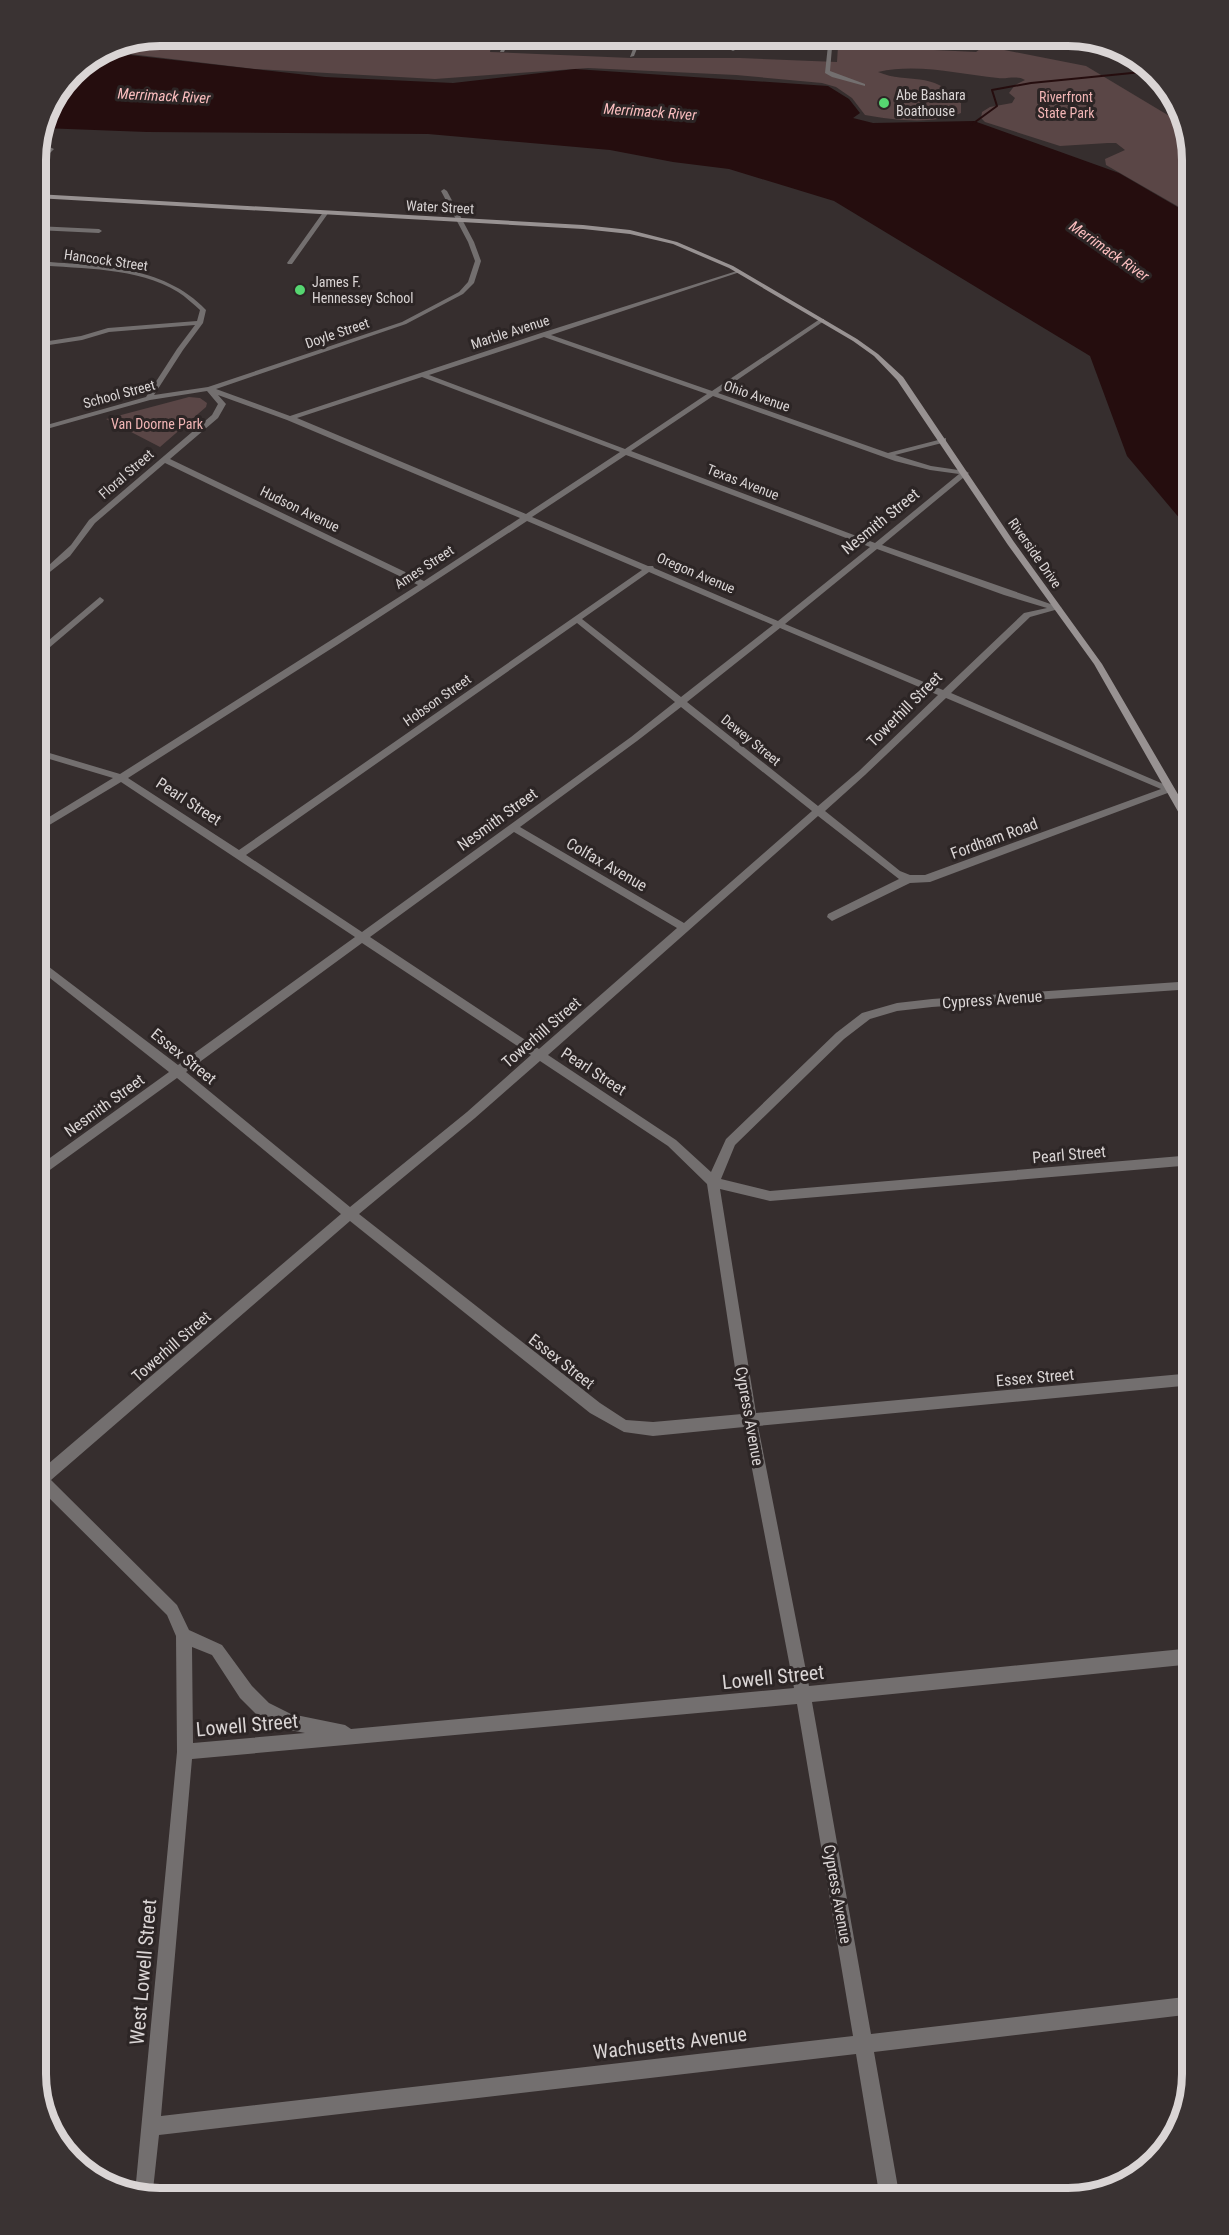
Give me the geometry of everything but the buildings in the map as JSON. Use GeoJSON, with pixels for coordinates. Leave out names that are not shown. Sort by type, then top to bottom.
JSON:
{"type":"FeatureCollection","features":[{"type":"Feature","properties":{"kind":"main road","name":"Water Street"},"geometry":{"type":"LineString","coordinates":[[48,196],[583,227],[630,232],[675,243],[738,271],[822,320]]}},
{"type":"Feature","properties":{"kind":"main road","name":"Riverside Drive"},"geometry":{"type":"LineString","coordinates":[[822,320],[876,355],[900,378],[1098,664],[1182,810]]}},
{"type":"Feature","properties":{"kind":"street"},"geometry":{"type":"LineString","coordinates":[[502,51],[504,46]]}},
{"type":"Feature","properties":{"kind":"street"},"geometry":{"type":"LineString","coordinates":[[632,56],[636,47]]}},
{"type":"Feature","properties":{"kind":"street"},"geometry":{"type":"LineString","coordinates":[[830,47],[827,72],[863,85]]}},
{"type":"Feature","properties":{"kind":"street","name":"Doyle Street"},"geometry":{"type":"LineString","coordinates":[[209,389],[404,323],[461,293],[471,284],[478,261],[444,191]]}},
{"type":"Feature","properties":{"kind":"street"},"geometry":{"type":"LineString","coordinates":[[290,263],[326,212]]}},
{"type":"Feature","properties":{"kind":"street"},"geometry":{"type":"LineString","coordinates":[[47,229],[99,231]]}},
{"type":"Feature","properties":{"kind":"street","name":"Hancock Street"},"geometry":{"type":"LineString","coordinates":[[47,264],[112,271],[161,281],[178,288],[203,310],[200,323]]}},
{"type":"Feature","properties":{"kind":"street","name":"Marble Avenue"},"geometry":{"type":"LineString","coordinates":[[290,418],[738,271]]}},
{"type":"Feature","properties":{"kind":"street","name":"Ames Street"},"geometry":{"type":"LineString","coordinates":[[47,823],[424,584],[822,320]]}},
{"type":"Feature","properties":{"kind":"street"},"geometry":{"type":"LineString","coordinates":[[47,343],[82,338],[120,328],[167,327],[200,323]]}},
{"type":"Feature","properties":{"kind":"street"},"geometry":{"type":"LineString","coordinates":[[149,398],[180,349],[200,323]]}},
{"type":"Feature","properties":{"kind":"street","name":"Ohio Avenue"},"geometry":{"type":"LineString","coordinates":[[543,334],[888,455],[930,468],[965,473]]}},
{"type":"Feature","properties":{"kind":"street","name":"Texas Avenue"},"geometry":{"type":"LineString","coordinates":[[421,374],[875,546],[1007,593],[1058,608]]}},
{"type":"Feature","properties":{"kind":"street","name":"School Street"},"geometry":{"type":"LineString","coordinates":[[47,427],[149,398],[209,389]]}},
{"type":"Feature","properties":{"kind":"street","name":"Oregon Avenue"},"geometry":{"type":"LineString","coordinates":[[209,389],[290,418],[526,516],[1170,789]]}},
{"type":"Feature","properties":{"kind":"street","name":"Floral Street"},"geometry":{"type":"LineString","coordinates":[[47,572],[83,538],[92,522],[214,416],[222,404],[209,389]]}},
{"type":"Feature","properties":{"kind":"street"},"geometry":{"type":"LineString","coordinates":[[888,455],[944,440]]}},
{"type":"Feature","properties":{"kind":"street","name":"Hudson Avenue"},"geometry":{"type":"LineString","coordinates":[[164,459],[424,584]]}},
{"type":"Feature","properties":{"kind":"street","name":"Nesmith Street"},"geometry":{"type":"LineString","coordinates":[[46,1167],[681,702],[965,473]]}},
{"type":"Feature","properties":{"kind":"street","name":"Hobson Street"},"geometry":{"type":"LineString","coordinates":[[240,854],[650,568]]}},
{"type":"Feature","properties":{"kind":"street"},"geometry":{"type":"LineString","coordinates":[[47,647],[100,600]]}},
{"type":"Feature","properties":{"kind":"street","name":"Towerhill Street"},"geometry":{"type":"LineString","coordinates":[[46,1470],[471,1115],[686,928],[862,773],[1027,615],[1058,608]]}},
{"type":"Feature","properties":{"kind":"street","name":"Dewey Street"},"geometry":{"type":"LineString","coordinates":[[578,620],[896,873],[908,879]]}},
{"type":"Feature","properties":{"kind":"street","name":"Pearl Street"},"geometry":{"type":"LineString","coordinates":[[47,755],[121,778],[240,854],[672,1143],[713,1182],[770,1196],[1182,1161]]}},
{"type":"Feature","properties":{"kind":"street","name":"Fordham Road"},"geometry":{"type":"LineString","coordinates":[[832,917],[908,879],[926,879],[1170,789]]}},
{"type":"Feature","properties":{"kind":"street","name":"Colfax Avenue"},"geometry":{"type":"LineString","coordinates":[[513,827],[686,928]]}},
{"type":"Feature","properties":{"kind":"street","name":"Essex Street"},"geometry":{"type":"LineString","coordinates":[[47,969],[178,1072],[350,1214],[595,1408],[624,1426],[653,1429],[1182,1380]]}},
{"type":"Feature","properties":{"kind":"street","name":"Cypress Avenue"},"geometry":{"type":"LineString","coordinates":[[888,2188],[803,1695],[750,1420],[713,1182],[730,1142],[840,1036],[866,1016],[897,1007],[932,1003],[1182,986]]}},
{"type":"Feature","properties":{"kind":"street","name":"Lowell Street"},"geometry":{"type":"LineString","coordinates":[[46,1485],[172,1610],[184,1635],[185,1752],[803,1695],[1182,1657]]}},
{"type":"Feature","properties":{"kind":"street","name":"Lowell Street"},"geometry":{"type":"LineString","coordinates":[[184,1635],[217,1650],[246,1692],[263,1709],[290,1722],[358,1735]]}},
{"type":"Feature","properties":{"kind":"street","name":"West Lowell Street"},"geometry":{"type":"LineString","coordinates":[[145,2187],[185,1752]]}},
{"type":"Feature","properties":{"kind":"street","name":"Wachusetts Avenue"},"geometry":{"type":"LineString","coordinates":[[152,2126],[186,2124],[864,2042],[1182,2006]]}},
{"type":"Feature","properties":{"kind":"green space","name":"Riverfront State Park"},"geometry":{"type":"Polygon","coordinates":[[[160,46],[470,46],[491,47],[490,52],[631,58],[740,58],[837,62],[838,47],[934,47],[934,50],[976,52],[983,47],[989,47],[1086,66],[1175,119],[1182,153],[1182,209],[1106,165],[1105,159],[1125,150],[1116,143],[1060,146],[985,122],[981,118],[982,112],[990,107],[1012,103],[1015,98],[1009,93],[1015,85],[1025,80],[1019,78],[998,78],[923,69],[878,72],[900,78],[930,81],[940,85],[961,102],[961,113],[938,119],[913,120],[865,115],[852,98],[836,87],[822,83],[736,75],[588,68],[435,79],[255,69],[123,53],[145,47],[160,46]]]}},
{"type":"Feature","properties":{"kind":"green space","name":"Van Doorne Park"},"geometry":{"type":"Polygon","coordinates":[[[189,397],[200,398],[207,403],[206,407],[160,447],[106,419],[189,397]]]}},
{"type":"Feature","properties":{"kind":"water","name":"Merrimack River"},"geometry":{"type":"Polygon","coordinates":[[[121,54],[325,77],[453,83],[575,69],[828,86],[849,99],[860,113],[853,118],[873,123],[974,121],[1119,173],[1182,210],[1182,524],[1181,520],[1127,456],[1090,356],[834,201],[729,169],[673,162],[610,150],[428,134],[147,132],[51,128],[62,103],[80,80],[103,62],[121,54]]]}},
{"type":"Feature","properties":{"kind":"waterway"},"geometry":{"type":"LineString","coordinates":[[971,125],[997,106],[992,90],[1031,83],[1140,72]]}},
{"type":"Feature","properties":{"kind":"place","name":"Abe Bashara Boathouse"},"geometry":{"type":"Point","coordinates":[884,103]}},
{"type":"Feature","properties":{"kind":"place","name":"James F. Hennessey School"},"geometry":{"type":"Point","coordinates":[300,290]}}]}
